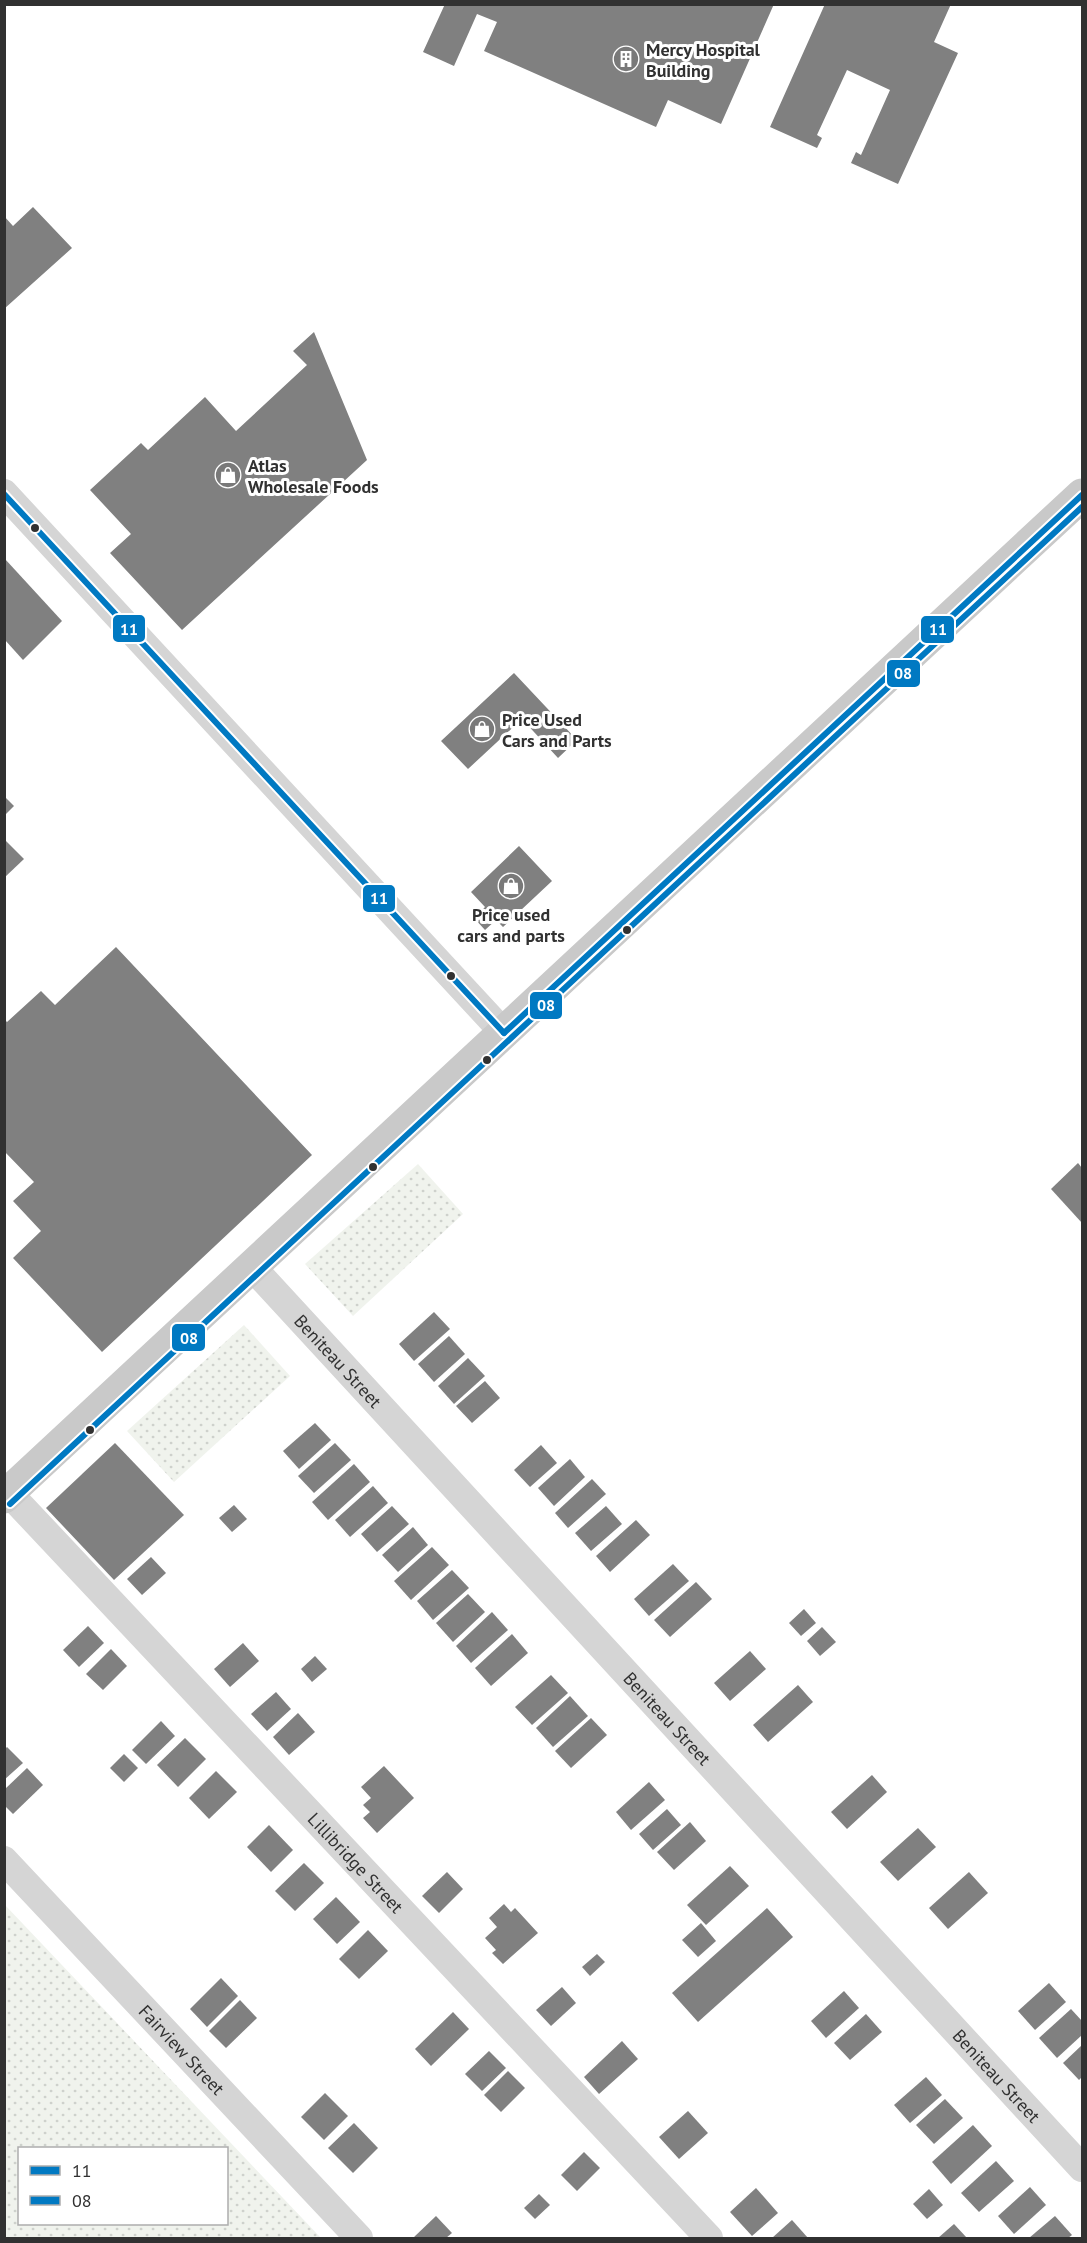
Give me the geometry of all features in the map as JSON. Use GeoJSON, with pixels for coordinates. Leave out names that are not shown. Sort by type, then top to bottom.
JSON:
{"type":"FeatureCollection","features":[{"type":"Feature","properties":{"kind":"main road"},"geometry":{"type":"LineString","coordinates":[[6,1492],[253,1268],[1083,495]]}},
{"type":"Feature","properties":{"kind":"street"},"geometry":{"type":"LineString","coordinates":[[4,493],[504,1033]]}},
{"type":"Feature","properties":{"kind":"street","name":"Beniteau Street"},"geometry":{"type":"LineString","coordinates":[[253,1268],[1083,2168]]}},
{"type":"Feature","properties":{"kind":"street","name":"Lillibridge Street"},"geometry":{"type":"LineString","coordinates":[[6,1492],[709,2238]]}},
{"type":"Feature","properties":{"kind":"street","name":"Fairview Street"},"geometry":{"type":"LineString","coordinates":[[4,1860],[358,2238]]}},
{"type":"Feature","properties":{"kind":"shaded area"},"geometry":{"type":"Polygon","coordinates":[[[418,1164],[463,1214],[353,1316],[305,1264],[418,1164]]]}},
{"type":"Feature","properties":{"kind":"shaded area"},"geometry":{"type":"Polygon","coordinates":[[[244,1325],[290,1376],[174,1482],[127,1431],[244,1325]]]}},
{"type":"Feature","properties":{"kind":"shaded area"},"geometry":{"type":"Polygon","coordinates":[[[5,1905],[321,2238],[5,2238],[5,1905]]]}},
{"type":"Feature","properties":{"kind":"building","name":"Mercy Hospital Building"},"geometry":{"type":"Polygon","coordinates":[[[445,4],[774,4],[721,124],[668,100],[656,127],[484,51],[497,22],[477,14],[454,66],[423,52],[445,4]]]}},
{"type":"Feature","properties":{"kind":"building"},"geometry":{"type":"Polygon","coordinates":[[[825,4],[951,4],[934,42],[958,53],[898,184],[851,163],[856,152],[861,155],[890,90],[847,70],[817,135],[822,138],[817,148],[770,127],[825,4]]]}},
{"type":"Feature","properties":{"kind":"building"},"geometry":{"type":"Polygon","coordinates":[[[33,207],[72,248],[4,309],[4,216],[13,226],[33,207]]]}},
{"type":"Feature","properties":{"kind":"building","name":"Atlas Wholesale Foods"},"geometry":{"type":"Polygon","coordinates":[[[314,332],[367,460],[182,630],[110,553],[131,534],[90,490],[141,443],[148,450],[205,397],[236,431],[307,365],[293,351],[314,332]]]}},
{"type":"Feature","properties":{"kind":"building"},"geometry":{"type":"Polygon","coordinates":[[[5,559],[62,621],[23,660],[5,640],[5,559]]]}},
{"type":"Feature","properties":{"kind":"building","name":"Price Used Cars and Parts"},"geometry":{"type":"Polygon","coordinates":[[[514,673],[577,740],[558,758],[522,719],[468,769],[441,741],[514,673]]]}},
{"type":"Feature","properties":{"kind":"building"},"geometry":{"type":"Polygon","coordinates":[[[4,796],[14,806],[4,816],[4,796]]]}},
{"type":"Feature","properties":{"kind":"building"},"geometry":{"type":"Polygon","coordinates":[[[4,839],[24,859],[4,878],[4,839]]]}},
{"type":"Feature","properties":{"kind":"building","name":"Price used cars and parts"},"geometry":{"type":"Polygon","coordinates":[[[519,846],[552,881],[503,927],[496,920],[485,930],[474,918],[485,907],[471,892],[519,846]]]}},
{"type":"Feature","properties":{"kind":"building"},"geometry":{"type":"Polygon","coordinates":[[[116,947],[312,1155],[102,1352],[13,1258],[41,1231],[13,1201],[34,1182],[4,1151],[4,1019],[7,1022],[41,991],[55,1005],[116,947]]]}},
{"type":"Feature","properties":{"kind":"building"},"geometry":{"type":"Polygon","coordinates":[[[1078,1163],[1082,1168],[1082,1223],[1051,1189],[1078,1163]]]}},
{"type":"Feature","properties":{"kind":"building"},"geometry":{"type":"Polygon","coordinates":[[[434,1312],[450,1329],[414,1361],[399,1344],[434,1312]]]}},
{"type":"Feature","properties":{"kind":"building"},"geometry":{"type":"Polygon","coordinates":[[[449,1336],[465,1354],[434,1382],[418,1364],[449,1336]]]}},
{"type":"Feature","properties":{"kind":"building"},"geometry":{"type":"Polygon","coordinates":[[[468,1358],[485,1376],[454,1404],[438,1386],[468,1358]]]}},
{"type":"Feature","properties":{"kind":"building"},"geometry":{"type":"Polygon","coordinates":[[[485,1381],[500,1398],[472,1423],[456,1406],[485,1381]]]}},
{"type":"Feature","properties":{"kind":"building"},"geometry":{"type":"Polygon","coordinates":[[[315,1423],[331,1440],[299,1469],[283,1451],[315,1423]]]}},
{"type":"Feature","properties":{"kind":"building"},"geometry":{"type":"Polygon","coordinates":[[[115,1443],[184,1515],[114,1580],[46,1508],[115,1443]]]}},
{"type":"Feature","properties":{"kind":"building"},"geometry":{"type":"Polygon","coordinates":[[[335,1443],[351,1460],[314,1493],[298,1476],[335,1443]]]}},
{"type":"Feature","properties":{"kind":"building"},"geometry":{"type":"Polygon","coordinates":[[[541,1445],[557,1463],[530,1487],[514,1470],[541,1445]]]}},
{"type":"Feature","properties":{"kind":"building"},"geometry":{"type":"Polygon","coordinates":[[[570,1459],[585,1477],[554,1506],[538,1488],[570,1459]]]}},
{"type":"Feature","properties":{"kind":"building"},"geometry":{"type":"Polygon","coordinates":[[[354,1464],[370,1482],[328,1520],[312,1502],[354,1464]]]}},
{"type":"Feature","properties":{"kind":"building"},"geometry":{"type":"Polygon","coordinates":[[[592,1479],[606,1494],[568,1528],[555,1513],[592,1479]]]}},
{"type":"Feature","properties":{"kind":"building"},"geometry":{"type":"Polygon","coordinates":[[[373,1486],[388,1503],[350,1537],[335,1520],[373,1486]]]}},
{"type":"Feature","properties":{"kind":"building"},"geometry":{"type":"Polygon","coordinates":[[[234,1505],[247,1519],[232,1532],[219,1518],[234,1505]]]}},
{"type":"Feature","properties":{"kind":"building"},"geometry":{"type":"Polygon","coordinates":[[[392,1506],[409,1524],[377,1552],[361,1534],[392,1506]]]}},
{"type":"Feature","properties":{"kind":"building"},"geometry":{"type":"Polygon","coordinates":[[[606,1506],[622,1524],[591,1551],[575,1533],[606,1506]]]}},
{"type":"Feature","properties":{"kind":"building"},"geometry":{"type":"Polygon","coordinates":[[[636,1520],[650,1535],[610,1572],[596,1556],[636,1520]]]}},
{"type":"Feature","properties":{"kind":"building"},"geometry":{"type":"Polygon","coordinates":[[[413,1527],[428,1545],[398,1572],[382,1555],[413,1527]]]}},
{"type":"Feature","properties":{"kind":"building"},"geometry":{"type":"Polygon","coordinates":[[[432,1547],[449,1565],[411,1600],[394,1581],[432,1547]]]}},
{"type":"Feature","properties":{"kind":"building"},"geometry":{"type":"Polygon","coordinates":[[[151,1557],[166,1573],[142,1595],[127,1579],[151,1557]]]}},
{"type":"Feature","properties":{"kind":"building"},"geometry":{"type":"Polygon","coordinates":[[[673,1564],[689,1581],[649,1616],[634,1599],[673,1564]]]}},
{"type":"Feature","properties":{"kind":"building"},"geometry":{"type":"Polygon","coordinates":[[[452,1570],[469,1588],[433,1620],[417,1601],[452,1570]]]}},
{"type":"Feature","properties":{"kind":"building"},"geometry":{"type":"Polygon","coordinates":[[[696,1582],[712,1599],[670,1637],[654,1620],[696,1582]]]}},
{"type":"Feature","properties":{"kind":"building"},"geometry":{"type":"Polygon","coordinates":[[[468,1594],[485,1612],[453,1642],[436,1623],[468,1594]]]}},
{"type":"Feature","properties":{"kind":"building"},"geometry":{"type":"Polygon","coordinates":[[[804,1609],[816,1623],[801,1636],[789,1623],[804,1609]]]}},
{"type":"Feature","properties":{"kind":"building"},"geometry":{"type":"Polygon","coordinates":[[[492,1612],[508,1630],[471,1663],[456,1646],[492,1612]]]}},
{"type":"Feature","properties":{"kind":"building"},"geometry":{"type":"Polygon","coordinates":[[[88,1626],[104,1643],[79,1667],[63,1650],[88,1626]]]}},
{"type":"Feature","properties":{"kind":"building"},"geometry":{"type":"Polygon","coordinates":[[[822,1627],[836,1642],[820,1656],[807,1641],[822,1627]]]}},
{"type":"Feature","properties":{"kind":"building"},"geometry":{"type":"Polygon","coordinates":[[[512,1634],[528,1653],[491,1686],[475,1668],[512,1634]]]}},
{"type":"Feature","properties":{"kind":"building"},"geometry":{"type":"Polygon","coordinates":[[[243,1643],[259,1661],[230,1687],[214,1669],[243,1643]]]}},
{"type":"Feature","properties":{"kind":"building"},"geometry":{"type":"Polygon","coordinates":[[[111,1649],[127,1666],[103,1690],[86,1674],[111,1649]]]}},
{"type":"Feature","properties":{"kind":"building"},"geometry":{"type":"Polygon","coordinates":[[[750,1651],[766,1669],[730,1701],[714,1683],[750,1651]]]}},
{"type":"Feature","properties":{"kind":"building"},"geometry":{"type":"Polygon","coordinates":[[[315,1656],[327,1669],[312,1682],[301,1669],[315,1656]]]}},
{"type":"Feature","properties":{"kind":"building"},"geometry":{"type":"Polygon","coordinates":[[[551,1675],[568,1693],[532,1725],[515,1707],[551,1675]]]}},
{"type":"Feature","properties":{"kind":"building"},"geometry":{"type":"Polygon","coordinates":[[[798,1685],[813,1702],[768,1742],[753,1725],[798,1685]]]}},
{"type":"Feature","properties":{"kind":"building"},"geometry":{"type":"Polygon","coordinates":[[[276,1692],[291,1709],[267,1731],[251,1714],[276,1692]]]}},
{"type":"Feature","properties":{"kind":"building"},"geometry":{"type":"Polygon","coordinates":[[[570,1696],[588,1716],[553,1747],[536,1728],[570,1696]]]}},
{"type":"Feature","properties":{"kind":"building"},"geometry":{"type":"Polygon","coordinates":[[[298,1713],[315,1732],[289,1755],[273,1737],[298,1713]]]}},
{"type":"Feature","properties":{"kind":"building"},"geometry":{"type":"Polygon","coordinates":[[[591,1718],[607,1735],[571,1768],[555,1751],[591,1718]]]}},
{"type":"Feature","properties":{"kind":"building"},"geometry":{"type":"Polygon","coordinates":[[[161,1721],[175,1736],[146,1764],[132,1750],[161,1721]]]}},
{"type":"Feature","properties":{"kind":"building"},"geometry":{"type":"Polygon","coordinates":[[[185,1738],[206,1759],[178,1787],[157,1765],[185,1738]]]}},
{"type":"Feature","properties":{"kind":"building"},"geometry":{"type":"Polygon","coordinates":[[[7,1747],[23,1763],[4,1780],[4,1750],[7,1747]]]}},
{"type":"Feature","properties":{"kind":"building"},"geometry":{"type":"Polygon","coordinates":[[[124,1754],[138,1768],[124,1782],[110,1768],[124,1754]]]}},
{"type":"Feature","properties":{"kind":"building"},"geometry":{"type":"Polygon","coordinates":[[[384,1766],[414,1798],[377,1833],[363,1818],[370,1812],[363,1805],[371,1798],[361,1787],[384,1766]]]}},
{"type":"Feature","properties":{"kind":"building"},"geometry":{"type":"Polygon","coordinates":[[[27,1768],[43,1785],[13,1814],[4,1805],[4,1790],[27,1768]]]}},
{"type":"Feature","properties":{"kind":"building"},"geometry":{"type":"Polygon","coordinates":[[[216,1771],[237,1792],[209,1819],[189,1798],[216,1771]]]}},
{"type":"Feature","properties":{"kind":"building"},"geometry":{"type":"Polygon","coordinates":[[[872,1775],[887,1792],[847,1829],[831,1812],[872,1775]]]}},
{"type":"Feature","properties":{"kind":"building"},"geometry":{"type":"Polygon","coordinates":[[[649,1782],[665,1800],[631,1830],[616,1812],[649,1782]]]}},
{"type":"Feature","properties":{"kind":"building"},"geometry":{"type":"Polygon","coordinates":[[[667,1809],[681,1825],[653,1850],[639,1834],[667,1809]]]}},
{"type":"Feature","properties":{"kind":"building"},"geometry":{"type":"Polygon","coordinates":[[[690,1822],[706,1841],[674,1870],[657,1852],[690,1822]]]}},
{"type":"Feature","properties":{"kind":"building"},"geometry":{"type":"Polygon","coordinates":[[[269,1825],[293,1850],[271,1872],[247,1847],[269,1825]]]}},
{"type":"Feature","properties":{"kind":"building"},"geometry":{"type":"Polygon","coordinates":[[[918,1828],[936,1847],[898,1881],[880,1862],[918,1828]]]}},
{"type":"Feature","properties":{"kind":"building"},"geometry":{"type":"Polygon","coordinates":[[[304,1863],[324,1883],[295,1911],[275,1891],[304,1863]]]}},
{"type":"Feature","properties":{"kind":"building"},"geometry":{"type":"Polygon","coordinates":[[[730,1866],[749,1886],[706,1925],[687,1905],[730,1866]]]}},
{"type":"Feature","properties":{"kind":"building"},"geometry":{"type":"Polygon","coordinates":[[[447,1872],[463,1889],[439,1913],[422,1896],[447,1872]]]}},
{"type":"Feature","properties":{"kind":"building"},"geometry":{"type":"Polygon","coordinates":[[[969,1872],[988,1893],[948,1929],[929,1908],[969,1872]]]}},
{"type":"Feature","properties":{"kind":"building"},"geometry":{"type":"Polygon","coordinates":[[[336,1897],[360,1922],[337,1944],[313,1919],[336,1897]]]}},
{"type":"Feature","properties":{"kind":"building"},"geometry":{"type":"Polygon","coordinates":[[[504,1904],[511,1912],[515,1908],[538,1933],[503,1964],[492,1953],[496,1950],[485,1938],[497,1927],[489,1918],[504,1904]]]}},
{"type":"Feature","properties":{"kind":"building"},"geometry":{"type":"Polygon","coordinates":[[[767,1908],[793,1937],[698,2022],[672,1993],[767,1908]]]}},
{"type":"Feature","properties":{"kind":"building"},"geometry":{"type":"Polygon","coordinates":[[[701,1923],[716,1941],[698,1957],[682,1940],[701,1923]]]}},
{"type":"Feature","properties":{"kind":"building"},"geometry":{"type":"Polygon","coordinates":[[[368,1930],[388,1951],[359,1979],[339,1959],[368,1930]]]}},
{"type":"Feature","properties":{"kind":"building"},"geometry":{"type":"Polygon","coordinates":[[[597,1954],[605,1962],[590,1976],[582,1967],[597,1954]]]}},
{"type":"Feature","properties":{"kind":"building"},"geometry":{"type":"Polygon","coordinates":[[[221,1978],[238,1996],[207,2027],[190,2009],[221,1978]]]}},
{"type":"Feature","properties":{"kind":"building"},"geometry":{"type":"Polygon","coordinates":[[[1049,1983],[1066,2002],[1035,2030],[1018,2011],[1049,1983]]]}},
{"type":"Feature","properties":{"kind":"building"},"geometry":{"type":"Polygon","coordinates":[[[562,1987],[576,2003],[551,2026],[536,2010],[562,1987]]]}},
{"type":"Feature","properties":{"kind":"building"},"geometry":{"type":"Polygon","coordinates":[[[844,1991],[859,2008],[826,2038],[811,2021],[844,1991]]]}},
{"type":"Feature","properties":{"kind":"building"},"geometry":{"type":"Polygon","coordinates":[[[240,2000],[257,2018],[226,2048],[209,2031],[240,2000]]]}},
{"type":"Feature","properties":{"kind":"building"},"geometry":{"type":"Polygon","coordinates":[[[1071,2009],[1082,2021],[1082,2035],[1057,2058],[1039,2038],[1071,2009]]]}},
{"type":"Feature","properties":{"kind":"building"},"geometry":{"type":"Polygon","coordinates":[[[453,2012],[469,2029],[431,2066],[415,2049],[453,2012]]]}},
{"type":"Feature","properties":{"kind":"building"},"geometry":{"type":"Polygon","coordinates":[[[866,2014],[882,2032],[850,2060],[834,2043],[866,2014]]]}},
{"type":"Feature","properties":{"kind":"building"},"geometry":{"type":"Polygon","coordinates":[[[622,2041],[638,2059],[599,2094],[584,2077],[622,2041]]]}},
{"type":"Feature","properties":{"kind":"building"},"geometry":{"type":"Polygon","coordinates":[[[1082,2045],[1082,2077],[1079,2080],[1063,2063],[1082,2045]]]}},
{"type":"Feature","properties":{"kind":"building"},"geometry":{"type":"Polygon","coordinates":[[[489,2051],[506,2068],[482,2091],[465,2074],[489,2051]]]}},
{"type":"Feature","properties":{"kind":"building"},"geometry":{"type":"Polygon","coordinates":[[[508,2071],[525,2088],[501,2112],[484,2095],[508,2071]]]}},
{"type":"Feature","properties":{"kind":"building"},"geometry":{"type":"Polygon","coordinates":[[[926,2077],[942,2095],[910,2123],[894,2105],[926,2077]]]}},
{"type":"Feature","properties":{"kind":"building"},"geometry":{"type":"Polygon","coordinates":[[[325,2093],[348,2116],[324,2140],[301,2117],[325,2093]]]}},
{"type":"Feature","properties":{"kind":"building"},"geometry":{"type":"Polygon","coordinates":[[[945,2099],[963,2118],[934,2144],[916,2125],[945,2099]]]}},
{"type":"Feature","properties":{"kind":"building"},"geometry":{"type":"Polygon","coordinates":[[[688,2111],[708,2133],[679,2159],[659,2137],[688,2111]]]}},
{"type":"Feature","properties":{"kind":"building"},"geometry":{"type":"Polygon","coordinates":[[[354,2123],[378,2148],[353,2173],[328,2148],[354,2123]]]}},
{"type":"Feature","properties":{"kind":"building"},"geometry":{"type":"Polygon","coordinates":[[[973,2125],[992,2146],[951,2184],[932,2162],[973,2125]]]}},
{"type":"Feature","properties":{"kind":"building"},"geometry":{"type":"Polygon","coordinates":[[[584,2152],[600,2168],[577,2191],[561,2175],[584,2152]]]}},
{"type":"Feature","properties":{"kind":"building"},"geometry":{"type":"Polygon","coordinates":[[[996,2161],[1014,2181],[979,2212],[961,2193],[996,2161]]]}},
{"type":"Feature","properties":{"kind":"building"},"geometry":{"type":"Polygon","coordinates":[[[1030,2187],[1046,2205],[1014,2234],[998,2216],[1030,2187]]]}},
{"type":"Feature","properties":{"kind":"building"},"geometry":{"type":"Polygon","coordinates":[[[756,2188],[778,2213],[752,2236],[730,2212],[756,2188]]]}},
{"type":"Feature","properties":{"kind":"building"},"geometry":{"type":"Polygon","coordinates":[[[929,2189],[943,2205],[927,2219],[913,2204],[929,2189]]]}},
{"type":"Feature","properties":{"kind":"building"},"geometry":{"type":"Polygon","coordinates":[[[539,2194],[550,2205],[535,2219],[524,2208],[539,2194]]]}},
{"type":"Feature","properties":{"kind":"building"},"geometry":{"type":"Polygon","coordinates":[[[436,2216],[452,2233],[446,2238],[413,2238],[436,2216]]]}},
{"type":"Feature","properties":{"kind":"building"},"geometry":{"type":"Polygon","coordinates":[[[1055,2216],[1072,2235],[1068,2238],[1029,2238],[1055,2216]]]}},
{"type":"Feature","properties":{"kind":"building"},"geometry":{"type":"Polygon","coordinates":[[[792,2220],[808,2238],[772,2238],[792,2220]]]}},
{"type":"Feature","properties":{"kind":"building"},"geometry":{"type":"Polygon","coordinates":[[[954,2224],[967,2238],[938,2238],[954,2224]]]}},
{"type":"Feature","properties":{"kind":"transit line","name":"11"},"geometry":{"type":"LineString","coordinates":[[4,494],[504,1033]]}},
{"type":"Feature","properties":{"kind":"transit line","name":"11"},"geometry":{"type":"LineString","coordinates":[[504,1033],[1082,495]]}},
{"type":"Feature","properties":{"kind":"transit line","name":"08"},"geometry":{"type":"LineString","coordinates":[[10,1504],[1082,507]]}},
{"type":"Feature","properties":{"kind":"place","name":"Mercy Hospital Building"},"geometry":{"type":"Point","coordinates":[626,59]}},
{"type":"Feature","properties":{"kind":"place","name":"Atlas Wholesale Foods"},"geometry":{"type":"Point","coordinates":[228,475]}},
{"type":"Feature","properties":{"kind":"place","name":"Price Used Cars and Parts"},"geometry":{"type":"Point","coordinates":[482,729]}},
{"type":"Feature","properties":{"kind":"place","name":"Price used cars and parts"},"geometry":{"type":"Point","coordinates":[511,886]}}]}
